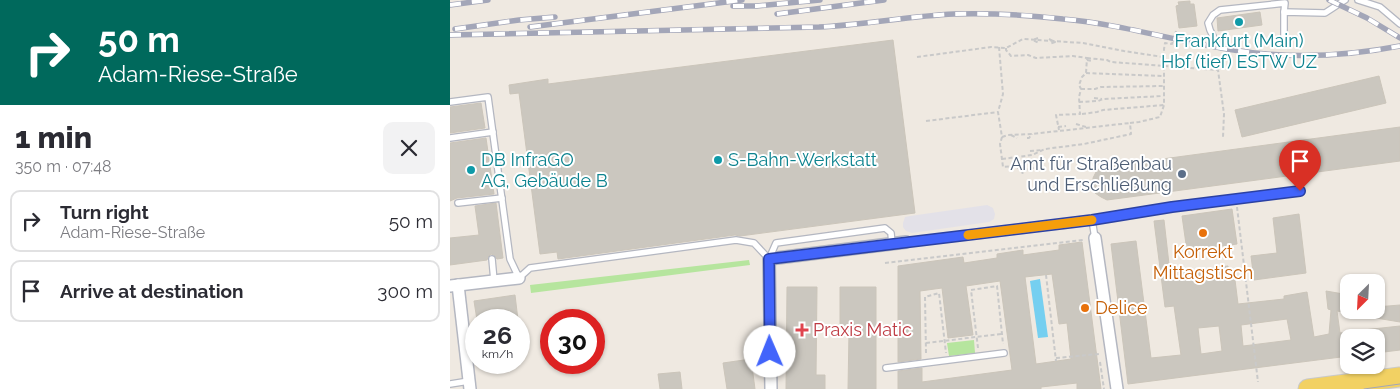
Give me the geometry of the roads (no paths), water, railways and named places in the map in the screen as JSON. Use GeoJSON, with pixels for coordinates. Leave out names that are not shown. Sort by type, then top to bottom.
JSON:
{"type":"FeatureCollection","features":[{"type":"Feature","properties":{"kind":"main road"},"geometry":{"type":"LineString","coordinates":[[1308,389],[1400,377]]}},
{"type":"Feature","properties":{"kind":"street"},"geometry":{"type":"LineString","coordinates":[[1095,238],[1117,389]]}},
{"type":"Feature","properties":{"kind":"street"},"geometry":{"type":"LineString","coordinates":[[771,389],[769,259],[906,242]]}},
{"type":"Feature","properties":{"kind":"street"},"geometry":{"type":"LineString","coordinates":[[469,385],[454,286],[519,278]]}},
{"type":"Feature","properties":{"kind":"lane"},"geometry":{"type":"LineString","coordinates":[[1284,12],[1325,13],[1345,0]]}},
{"type":"Feature","properties":{"kind":"lane"},"geometry":{"type":"LineString","coordinates":[[1358,0],[1380,7],[1400,24]]}},
{"type":"Feature","properties":{"kind":"lane"},"geometry":{"type":"LineString","coordinates":[[1213,36],[1208,24],[1212,15],[1220,10],[1285,3],[1284,43]]}},
{"type":"Feature","properties":{"kind":"lane"},"geometry":{"type":"LineString","coordinates":[[450,102],[488,97],[510,259],[519,278],[530,268],[736,240],[754,243],[769,259]]}},
{"type":"Feature","properties":{"kind":"lane"},"geometry":{"type":"LineString","coordinates":[[450,138],[494,132]]}},
{"type":"Feature","properties":{"kind":"lane"},"geometry":{"type":"LineString","coordinates":[[906,242],[1092,220],[1172,207],[1300,191]]}},
{"type":"Feature","properties":{"kind":"lane"},"geometry":{"type":"LineString","coordinates":[[458,203],[502,198]]}},
{"type":"Feature","properties":{"kind":"lane"},"geometry":{"type":"LineString","coordinates":[[1092,220],[1095,238]]}},
{"type":"Feature","properties":{"kind":"lane"},"geometry":{"type":"LineString","coordinates":[[492,259],[494,281]]}},
{"type":"Feature","properties":{"kind":"lane"},"geometry":{"type":"LineString","coordinates":[[886,368],[1004,353]]}},
{"type":"Feature","properties":{"kind":"lane"},"geometry":{"type":"LineString","coordinates":[[450,384],[469,385]]}},
{"type":"Feature","properties":{"kind":"water"},"geometry":{"type":"Polygon","coordinates":[[[1040,279],[1048,337],[1038,338],[1030,281],[1040,279]]]}},
{"type":"Feature","properties":{"kind":"tram line"},"geometry":{"type":"LineString","coordinates":[[1364,389],[1400,384]]}},
{"type":"Feature","properties":{"kind":"railway"},"geometry":{"type":"LineString","coordinates":[[450,5],[488,0]]}},
{"type":"Feature","properties":{"kind":"railway"},"geometry":{"type":"LineString","coordinates":[[530,27],[742,0]]}},
{"type":"Feature","properties":{"kind":"railway"},"geometry":{"type":"LineString","coordinates":[[733,6],[757,6],[820,0]]}},
{"type":"Feature","properties":{"kind":"railway"},"geometry":{"type":"LineString","coordinates":[[777,14],[884,0]]}},
{"type":"Feature","properties":{"kind":"railway"},"geometry":{"type":"LineString","coordinates":[[1329,0],[1367,18],[1400,38]]}},
{"type":"Feature","properties":{"kind":"railway"},"geometry":{"type":"LineString","coordinates":[[450,35],[819,27],[937,15],[981,14],[1036,16],[1084,21],[1227,49],[1270,54],[1314,55],[1357,53],[1400,46]]}},
{"type":"Feature","properties":{"kind":"railway"},"geometry":{"type":"LineString","coordinates":[[455,29],[555,17]]}},
{"type":"Feature","properties":{"kind":"place","name":"Frankfurt (Main) Hbf (tief) ESTW UZ"},"geometry":{"type":"Point","coordinates":[1239,22]}},
{"type":"Feature","properties":{"kind":"place","name":"S-Bahn-Werkstatt"},"geometry":{"type":"Point","coordinates":[718,160]}},
{"type":"Feature","properties":{"kind":"place","name":"DB InfraGO AG, Gebäude B"},"geometry":{"type":"Point","coordinates":[471,170]}},
{"type":"Feature","properties":{"kind":"place","name":"Amt für Straßenbau und Erschließung"},"geometry":{"type":"Point","coordinates":[1182,174]}},
{"type":"Feature","properties":{"kind":"place","name":"Korrekt Mittagstisch"},"geometry":{"type":"Point","coordinates":[1203,233]}},
{"type":"Feature","properties":{"kind":"place","name":"Delice"},"geometry":{"type":"Point","coordinates":[1085,308]}},
{"type":"Feature","properties":{"kind":"place","name":"Praxis Matic"},"geometry":{"type":"Point","coordinates":[802,330]}}]}
